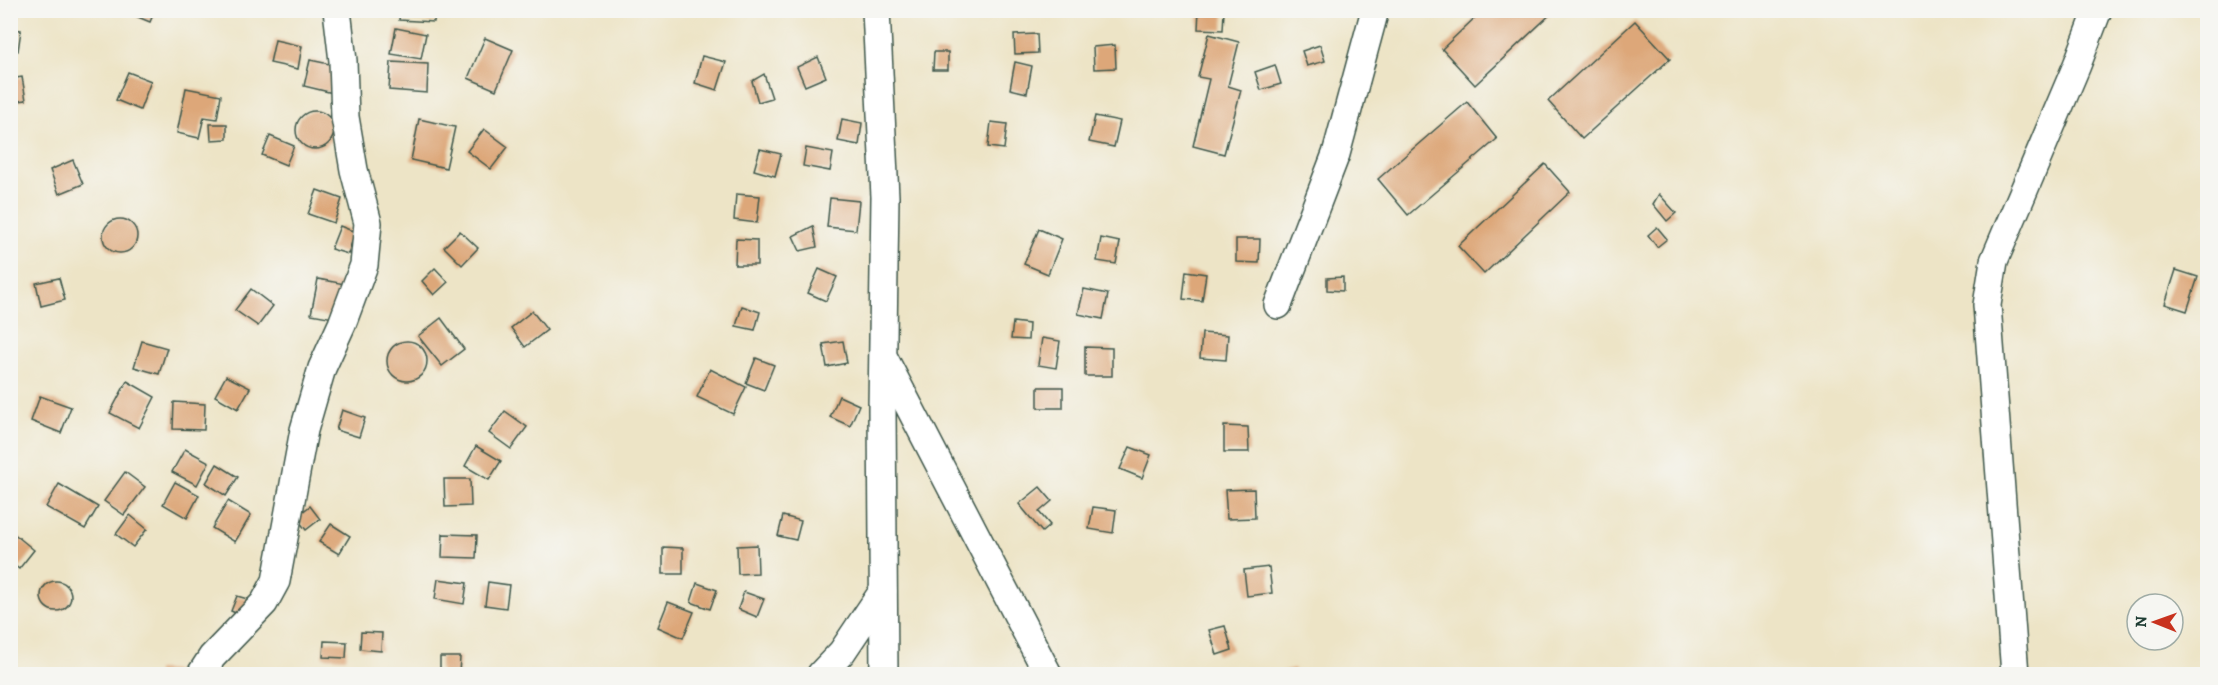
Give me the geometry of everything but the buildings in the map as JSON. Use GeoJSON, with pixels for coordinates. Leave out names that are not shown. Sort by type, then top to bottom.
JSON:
{"type":"FeatureCollection","features":[{"type":"Feature","properties":{"kind":"street"},"geometry":{"type":"LineString","coordinates":[[201,675],[212,657],[264,603],[276,581],[304,430],[322,368],[342,324],[364,265],[368,223],[354,170],[345,117],[343,61],[337,10]]}},
{"type":"Feature","properties":{"kind":"street"},"geometry":{"type":"LineString","coordinates":[[876,10],[885,197],[884,675]]}},
{"type":"Feature","properties":{"kind":"street"},"geometry":{"type":"LineString","coordinates":[[1278,305],[1336,154],[1375,10]]}},
{"type":"Feature","properties":{"kind":"street"},"geometry":{"type":"LineString","coordinates":[[2015,675],[1987,305],[1994,261],[2078,65],[2098,10]]}},
{"type":"Feature","properties":{"kind":"street"},"geometry":{"type":"LineString","coordinates":[[883,357],[1048,675]]}},
{"type":"Feature","properties":{"kind":"street"},"geometry":{"type":"LineString","coordinates":[[821,675],[842,652],[883,591]]}}]}
